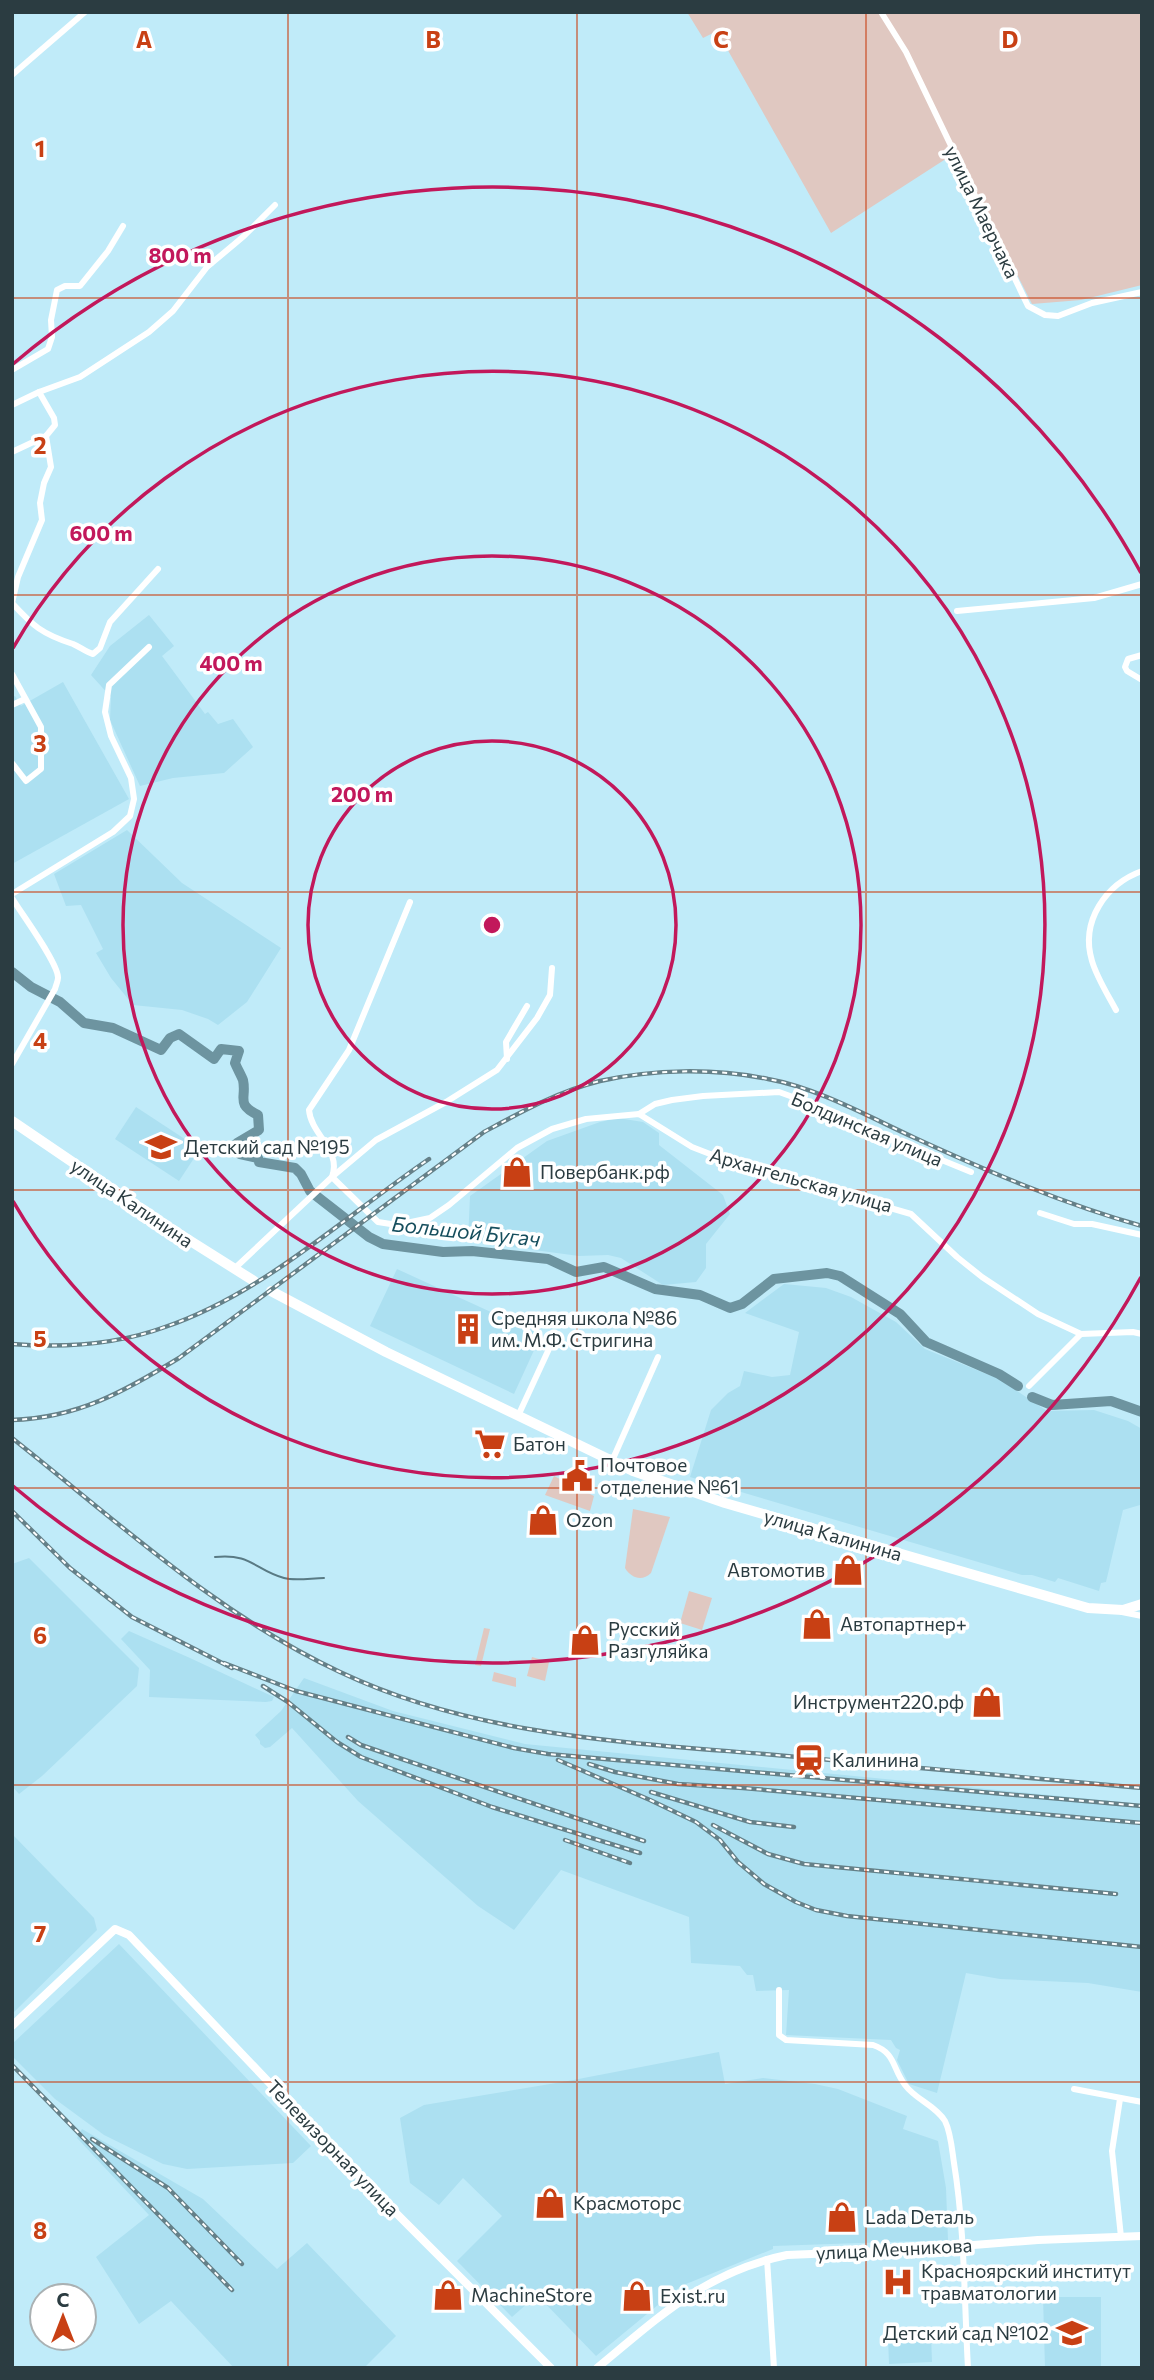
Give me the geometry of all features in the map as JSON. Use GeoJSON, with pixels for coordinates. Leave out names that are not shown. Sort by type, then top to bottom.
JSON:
{"type":"FeatureCollection","features":[{"type":"Feature","properties":{"kind":"main road","name":"улица Калинина"},"geometry":{"type":"LineString","coordinates":[[12,1121],[145,1213],[262,1286],[386,1352],[612,1461],[682,1490],[1037,1595],[1088,1608],[1109,1610],[1123,1610],[1142,1604]]}},
{"type":"Feature","properties":{"kind":"street"},"geometry":{"type":"LineString","coordinates":[[12,75],[85,12]]}},
{"type":"Feature","properties":{"kind":"street","name":"улица Маерчака"},"geometry":{"type":"LineString","coordinates":[[881,12],[917,76],[1028,306],[1045,315],[1058,316],[1092,303],[1142,292]]}},
{"type":"Feature","properties":{"kind":"street"},"geometry":{"type":"LineString","coordinates":[[12,405],[80,377],[149,332],[173,311],[207,267],[275,205]]}},
{"type":"Feature","properties":{"kind":"street"},"geometry":{"type":"LineString","coordinates":[[12,370],[48,349],[52,337],[51,320],[57,290],[65,286],[80,286],[108,251],[123,226]]}},
{"type":"Feature","properties":{"kind":"street"},"geometry":{"type":"LineString","coordinates":[[12,452],[46,436],[55,425],[54,418],[39,392]]}},
{"type":"Feature","properties":{"kind":"street"},"geometry":{"type":"LineString","coordinates":[[46,436],[51,467],[40,503],[42,520],[18,577],[12,603],[34,627],[93,654],[100,648],[110,622],[158,569]]}},
{"type":"Feature","properties":{"kind":"street"},"geometry":{"type":"LineString","coordinates":[[957,611],[1094,598],[1142,584]]}},
{"type":"Feature","properties":{"kind":"street"},"geometry":{"type":"LineString","coordinates":[[12,1065],[55,989],[58,977],[53,960],[35,936],[12,896],[113,832],[130,816],[134,799],[131,778],[111,736],[105,712],[109,685],[149,647]]}},
{"type":"Feature","properties":{"kind":"street"},"geometry":{"type":"LineString","coordinates":[[1142,655],[1128,659],[1125,667],[1142,680]]}},
{"type":"Feature","properties":{"kind":"street"},"geometry":{"type":"LineString","coordinates":[[12,674],[41,727],[41,769],[26,781],[12,763]]}},
{"type":"Feature","properties":{"kind":"street"},"geometry":{"type":"LineString","coordinates":[[12,705],[25,699]]}},
{"type":"Feature","properties":{"kind":"street"},"geometry":{"type":"LineString","coordinates":[[1116,1010],[1091,961],[1089,936],[1093,917],[1104,896],[1120,880],[1142,871]]}},
{"type":"Feature","properties":{"kind":"street"},"geometry":{"type":"LineString","coordinates":[[332,1177],[335,1168],[328,1145],[310,1119],[309,1110],[349,1049],[410,902]]}},
{"type":"Feature","properties":{"kind":"street"},"geometry":{"type":"LineString","coordinates":[[234,1269],[332,1177],[376,1140],[446,1102],[496,1070],[537,1018],[550,995],[552,968]]}},
{"type":"Feature","properties":{"kind":"street"},"geometry":{"type":"LineString","coordinates":[[507,1059],[506,1042],[527,1006]]}},
{"type":"Feature","properties":{"kind":"street","name":"Болдинская улица"},"geometry":{"type":"LineString","coordinates":[[639,1114],[655,1104],[672,1100],[779,1092],[971,1172]]}},
{"type":"Feature","properties":{"kind":"street"},"geometry":{"type":"LineString","coordinates":[[332,1177],[378,1222],[397,1225],[430,1218],[450,1205],[517,1148],[552,1129],[586,1119],[639,1114]]}},
{"type":"Feature","properties":{"kind":"street","name":"Архангельская улица"},"geometry":{"type":"LineString","coordinates":[[639,1114],[692,1147],[728,1161],[911,1214],[982,1277],[1038,1314],[1081,1334]]}},
{"type":"Feature","properties":{"kind":"street"},"geometry":{"type":"LineString","coordinates":[[1040,1213],[1074,1224],[1092,1224],[1142,1235]]}},
{"type":"Feature","properties":{"kind":"street"},"geometry":{"type":"LineString","coordinates":[[1029,1386],[1081,1334],[1142,1334]]}},
{"type":"Feature","properties":{"kind":"street"},"geometry":{"type":"LineString","coordinates":[[518,1416],[554,1338]]}},
{"type":"Feature","properties":{"kind":"street"},"geometry":{"type":"LineString","coordinates":[[612,1461],[658,1357]]}},
{"type":"Feature","properties":{"kind":"street"},"geometry":{"type":"LineString","coordinates":[[1109,1610],[1142,1616]]}},
{"type":"Feature","properties":{"kind":"street","name":"Телевизорная улица"},"geometry":{"type":"LineString","coordinates":[[12,2026],[115,1929],[129,1935],[336,2153],[551,2368]]}},
{"type":"Feature","properties":{"kind":"street"},"geometry":{"type":"LineString","coordinates":[[779,1990],[779,2035],[786,2040],[873,2045],[885,2049],[905,2086],[931,2105],[945,2121],[957,2183],[963,2246],[968,2368]]}},
{"type":"Feature","properties":{"kind":"street"},"geometry":{"type":"LineString","coordinates":[[1074,2089],[1142,2102]]}},
{"type":"Feature","properties":{"kind":"street"},"geometry":{"type":"LineString","coordinates":[[1121,2098],[1112,2151],[1121,2237]]}},
{"type":"Feature","properties":{"kind":"street","name":"улица Мечникова"},"geometry":{"type":"LineString","coordinates":[[597,2368],[688,2294],[728,2273],[767,2259],[787,2255],[1142,2236]]}},
{"type":"Feature","properties":{"kind":"street"},"geometry":{"type":"LineString","coordinates":[[767,2259],[774,2368]]}},
{"type":"Feature","properties":{"kind":"shaded area"},"geometry":{"type":"Polygon","coordinates":[[[687,12],[1142,12],[1142,285],[1081,300],[1032,304],[955,153],[831,233],[717,31],[703,38],[687,12]]]}},
{"type":"Feature","properties":{"kind":"shaded area"},"geometry":{"type":"Polygon","coordinates":[[[149,615],[174,646],[162,656],[205,714],[208,712],[218,724],[233,719],[253,747],[224,773],[173,778],[140,786],[110,720],[111,697],[91,675],[110,646],[149,615]]]}},
{"type":"Feature","properties":{"kind":"shaded area"},"geometry":{"type":"Polygon","coordinates":[[[63,682],[129,799],[12,864],[12,697],[15,696],[21,706],[63,682]]]}},
{"type":"Feature","properties":{"kind":"shaded area"},"geometry":{"type":"Polygon","coordinates":[[[127,830],[182,883],[281,948],[247,1002],[218,1025],[182,1010],[133,1005],[111,978],[96,953],[103,949],[81,905],[66,906],[54,874],[127,830]]]}},
{"type":"Feature","properties":{"kind":"shaded area","name":"Детский сад №195"},"geometry":{"type":"Polygon","coordinates":[[[136,1107],[200,1149],[179,1181],[115,1139],[136,1107]]]}},
{"type":"Feature","properties":{"kind":"shaded area"},"geometry":{"type":"Polygon","coordinates":[[[618,1118],[643,1122],[659,1133],[659,1145],[723,1195],[730,1214],[706,1244],[706,1268],[696,1282],[663,1285],[621,1258],[608,1255],[579,1256],[468,1241],[470,1196],[547,1141],[618,1118]]]}},
{"type":"Feature","properties":{"kind":"shaded area"},"geometry":{"type":"Polygon","coordinates":[[[397,1269],[541,1335],[514,1394],[370,1326],[397,1269]]]}},
{"type":"Feature","properties":{"kind":"shaded area"},"geometry":{"type":"Polygon","coordinates":[[[784,1284],[826,1288],[851,1297],[896,1322],[925,1349],[999,1379],[1047,1411],[1094,1410],[1128,1421],[1142,1429],[1140,1505],[1123,1510],[1106,1582],[1101,1583],[1099,1591],[1058,1578],[1055,1582],[1022,1575],[690,1477],[711,1410],[728,1393],[740,1386],[744,1371],[772,1377],[790,1375],[799,1332],[745,1313],[784,1284]]]}},
{"type":"Feature","properties":{"kind":"shaded area"},"geometry":{"type":"Polygon","coordinates":[[[554,1476],[594,1496],[590,1511],[545,1495],[554,1476]]]}},
{"type":"Feature","properties":{"kind":"shaded area"},"geometry":{"type":"Polygon","coordinates":[[[633,1509],[670,1517],[651,1573],[640,1578],[630,1574],[625,1568],[633,1509]]]}},
{"type":"Feature","properties":{"kind":"shaded area"},"geometry":{"type":"Polygon","coordinates":[[[29,1558],[139,1668],[137,1686],[42,1776],[19,1794],[12,1786],[12,1564],[29,1558]]]}},
{"type":"Feature","properties":{"kind":"shaded area"},"geometry":{"type":"Polygon","coordinates":[[[689,1591],[712,1598],[702,1630],[680,1623],[689,1591]]]}},
{"type":"Feature","properties":{"kind":"shaded area"},"geometry":{"type":"Polygon","coordinates":[[[484,1628],[490,1629],[481,1666],[475,1665],[484,1628]]]}},
{"type":"Feature","properties":{"kind":"shaded area"},"geometry":{"type":"Polygon","coordinates":[[[129,1631],[274,1697],[272,1701],[266,1702],[149,1697],[150,1670],[121,1639],[129,1631]]]}},
{"type":"Feature","properties":{"kind":"shaded area"},"geometry":{"type":"Polygon","coordinates":[[[532,1657],[549,1662],[545,1681],[527,1676],[532,1657]]]}},
{"type":"Feature","properties":{"kind":"shaded area"},"geometry":{"type":"Polygon","coordinates":[[[494,1672],[516,1678],[516,1687],[492,1681],[494,1672]]]}},
{"type":"Feature","properties":{"kind":"shaded area"},"geometry":{"type":"Polygon","coordinates":[[[304,1678],[393,1711],[525,1744],[1142,1804],[1142,1992],[1088,1983],[1000,1979],[966,1973],[937,2093],[909,2084],[897,2060],[900,2050],[891,2040],[786,2035],[789,1990],[756,1991],[753,1975],[747,1975],[740,1966],[691,1963],[689,1917],[561,1870],[514,1930],[478,1906],[358,1801],[292,1728],[270,1747],[265,1748],[260,1744],[255,1735],[281,1711],[304,1678]]]}},
{"type":"Feature","properties":{"kind":"shaded area"},"geometry":{"type":"Polygon","coordinates":[[[12,1834],[94,1918],[97,1930],[12,2014],[12,1834]]]}},
{"type":"Feature","properties":{"kind":"shaded area"},"geometry":{"type":"Polygon","coordinates":[[[119,1944],[311,2146],[293,2163],[187,2169],[163,2164],[104,2135],[55,2099],[12,2056],[12,2044],[119,1944]]]}},
{"type":"Feature","properties":{"kind":"shaded area"},"geometry":{"type":"Polygon","coordinates":[[[719,2052],[725,2084],[763,2078],[838,2089],[907,2116],[903,2129],[938,2141],[946,2188],[948,2240],[773,2246],[773,2249],[681,2286],[596,2356],[537,2295],[512,2317],[457,2261],[502,2216],[463,2178],[439,2205],[410,2183],[400,2118],[424,2105],[719,2052]]]}},
{"type":"Feature","properties":{"kind":"shaded area"},"geometry":{"type":"Polygon","coordinates":[[[82,2129],[203,2199],[277,2269],[307,2243],[396,2336],[364,2368],[234,2368],[171,2301],[139,2324],[96,2257],[149,2215],[77,2138],[82,2129]]]}},
{"type":"Feature","properties":{"kind":"shaded area","name":"Детский сад №102"},"geometry":{"type":"Polygon","coordinates":[[[1043,2297],[1101,2297],[1101,2368],[1045,2368],[1043,2297]]]}},
{"type":"Feature","properties":{"kind":"shaded area"},"geometry":{"type":"Polygon","coordinates":[[[931,2335],[932,2362],[889,2364],[888,2337],[931,2335]]]}},
{"type":"Feature","properties":{"kind":"waterway","name":"Большой Бугач"},"geometry":{"type":"LineString","coordinates":[[12,972],[31,987],[60,1002],[84,1023],[113,1028],[161,1050],[170,1038],[179,1034],[214,1059],[221,1049],[239,1051],[235,1063],[243,1080],[244,1104],[258,1115],[259,1130],[237,1143],[240,1154],[258,1158],[259,1162],[295,1168],[310,1191],[369,1237],[383,1244],[443,1252],[472,1251],[548,1259],[576,1272],[604,1267],[655,1289],[700,1295],[730,1308],[742,1304],[774,1279],[827,1273],[840,1276],[900,1314],[926,1342],[999,1374],[1018,1386]]}},
{"type":"Feature","properties":{"kind":"waterway"},"geometry":{"type":"LineString","coordinates":[[1032,1397],[1052,1405],[1111,1401],[1142,1412]]}},
{"type":"Feature","properties":{"kind":"waterway"},"geometry":{"type":"LineString","coordinates":[[215,1557],[237,1557],[288,1579],[324,1578]]}},
{"type":"Feature","properties":{"kind":"railway"},"geometry":{"type":"LineString","coordinates":[[12,1420],[58,1414],[120,1392],[179,1358],[484,1132],[555,1096],[585,1085],[621,1077],[684,1071],[747,1075],[787,1083],[843,1104],[943,1151],[1027,1186],[1142,1226]]}},
{"type":"Feature","properties":{"kind":"railway"},"geometry":{"type":"LineString","coordinates":[[12,1344],[51,1346],[128,1338],[201,1312],[270,1274],[429,1159]]}},
{"type":"Feature","properties":{"kind":"railway"},"geometry":{"type":"LineString","coordinates":[[12,1438],[170,1565],[252,1623],[340,1672],[390,1693],[442,1710],[548,1732],[601,1739],[1142,1788]]}},
{"type":"Feature","properties":{"kind":"railway"},"geometry":{"type":"LineString","coordinates":[[12,1511],[70,1568],[132,1617],[232,1668]]}},
{"type":"Feature","properties":{"kind":"railway"},"geometry":{"type":"LineString","coordinates":[[224,1663],[296,1691],[514,1748],[548,1754],[1142,1806]]}},
{"type":"Feature","properties":{"kind":"railway"},"geometry":{"type":"LineString","coordinates":[[263,1686],[361,1757],[492,1807],[640,1853]]}},
{"type":"Feature","properties":{"kind":"railway"},"geometry":{"type":"LineString","coordinates":[[348,1737],[361,1745],[644,1841]]}},
{"type":"Feature","properties":{"kind":"railway"},"geometry":{"type":"LineString","coordinates":[[558,1760],[696,1822],[720,1840],[738,1862],[764,1884],[816,1910],[847,1916],[1142,1947]]}},
{"type":"Feature","properties":{"kind":"railway"},"geometry":{"type":"LineString","coordinates":[[589,1764],[615,1772],[678,1784],[1142,1823]]}},
{"type":"Feature","properties":{"kind":"railway"},"geometry":{"type":"LineString","coordinates":[[651,1792],[750,1822],[794,1827]]}},
{"type":"Feature","properties":{"kind":"railway"},"geometry":{"type":"LineString","coordinates":[[713,1825],[768,1854],[804,1864],[1116,1894]]}},
{"type":"Feature","properties":{"kind":"railway"},"geometry":{"type":"LineString","coordinates":[[565,1840],[630,1863]]}},
{"type":"Feature","properties":{"kind":"railway"},"geometry":{"type":"LineString","coordinates":[[12,2065],[232,2290]]}},
{"type":"Feature","properties":{"kind":"railway"},"geometry":{"type":"LineString","coordinates":[[92,2139],[168,2188],[242,2264]]}},
{"type":"Feature","properties":{"kind":"place","name":"Детский сад №195"},"geometry":{"type":"Point","coordinates":[161,1147]}},
{"type":"Feature","properties":{"kind":"place","name":"Повербанк.рф"},"geometry":{"type":"Point","coordinates":[517,1172]}},
{"type":"Feature","properties":{"kind":"place","name":"Средняя школа №86 им. М.Ф. Стригина"},"geometry":{"type":"Point","coordinates":[468,1329]}},
{"type":"Feature","properties":{"kind":"place","name":"Батон"},"geometry":{"type":"Point","coordinates":[490,1444]}},
{"type":"Feature","properties":{"kind":"place","name":"Почтовое отделение №61"},"geometry":{"type":"Point","coordinates":[577,1476]}},
{"type":"Feature","properties":{"kind":"place","name":"Ozon"},"geometry":{"type":"Point","coordinates":[543,1520]}},
{"type":"Feature","properties":{"kind":"place","name":"Автомотив"},"geometry":{"type":"Point","coordinates":[848,1570]}},
{"type":"Feature","properties":{"kind":"place","name":"Автопартнер+"},"geometry":{"type":"Point","coordinates":[817,1624]}},
{"type":"Feature","properties":{"kind":"place","name":"Русский Разгуляйка"},"geometry":{"type":"Point","coordinates":[585,1640]}},
{"type":"Feature","properties":{"kind":"place","name":"Инструмент220.рф"},"geometry":{"type":"Point","coordinates":[987,1702]}},
{"type":"Feature","properties":{"kind":"place","name":"Калинина"},"geometry":{"type":"Point","coordinates":[809,1760]}},
{"type":"Feature","properties":{"kind":"place","name":"Красмоторс"},"geometry":{"type":"Point","coordinates":[550,2203]}},
{"type":"Feature","properties":{"kind":"place","name":"Lada Dеталь"},"geometry":{"type":"Point","coordinates":[842,2217]}},
{"type":"Feature","properties":{"kind":"place","name":"Красноярский институт травматологии"},"geometry":{"type":"Point","coordinates":[898,2282]}},
{"type":"Feature","properties":{"kind":"place","name":"MachineStore"},"geometry":{"type":"Point","coordinates":[448,2295]}},
{"type":"Feature","properties":{"kind":"place","name":"Exist.ru"},"geometry":{"type":"Point","coordinates":[637,2296]}},
{"type":"Feature","properties":{"kind":"place","name":"Детский сад №102"},"geometry":{"type":"Point","coordinates":[1072,2333]}}]}
